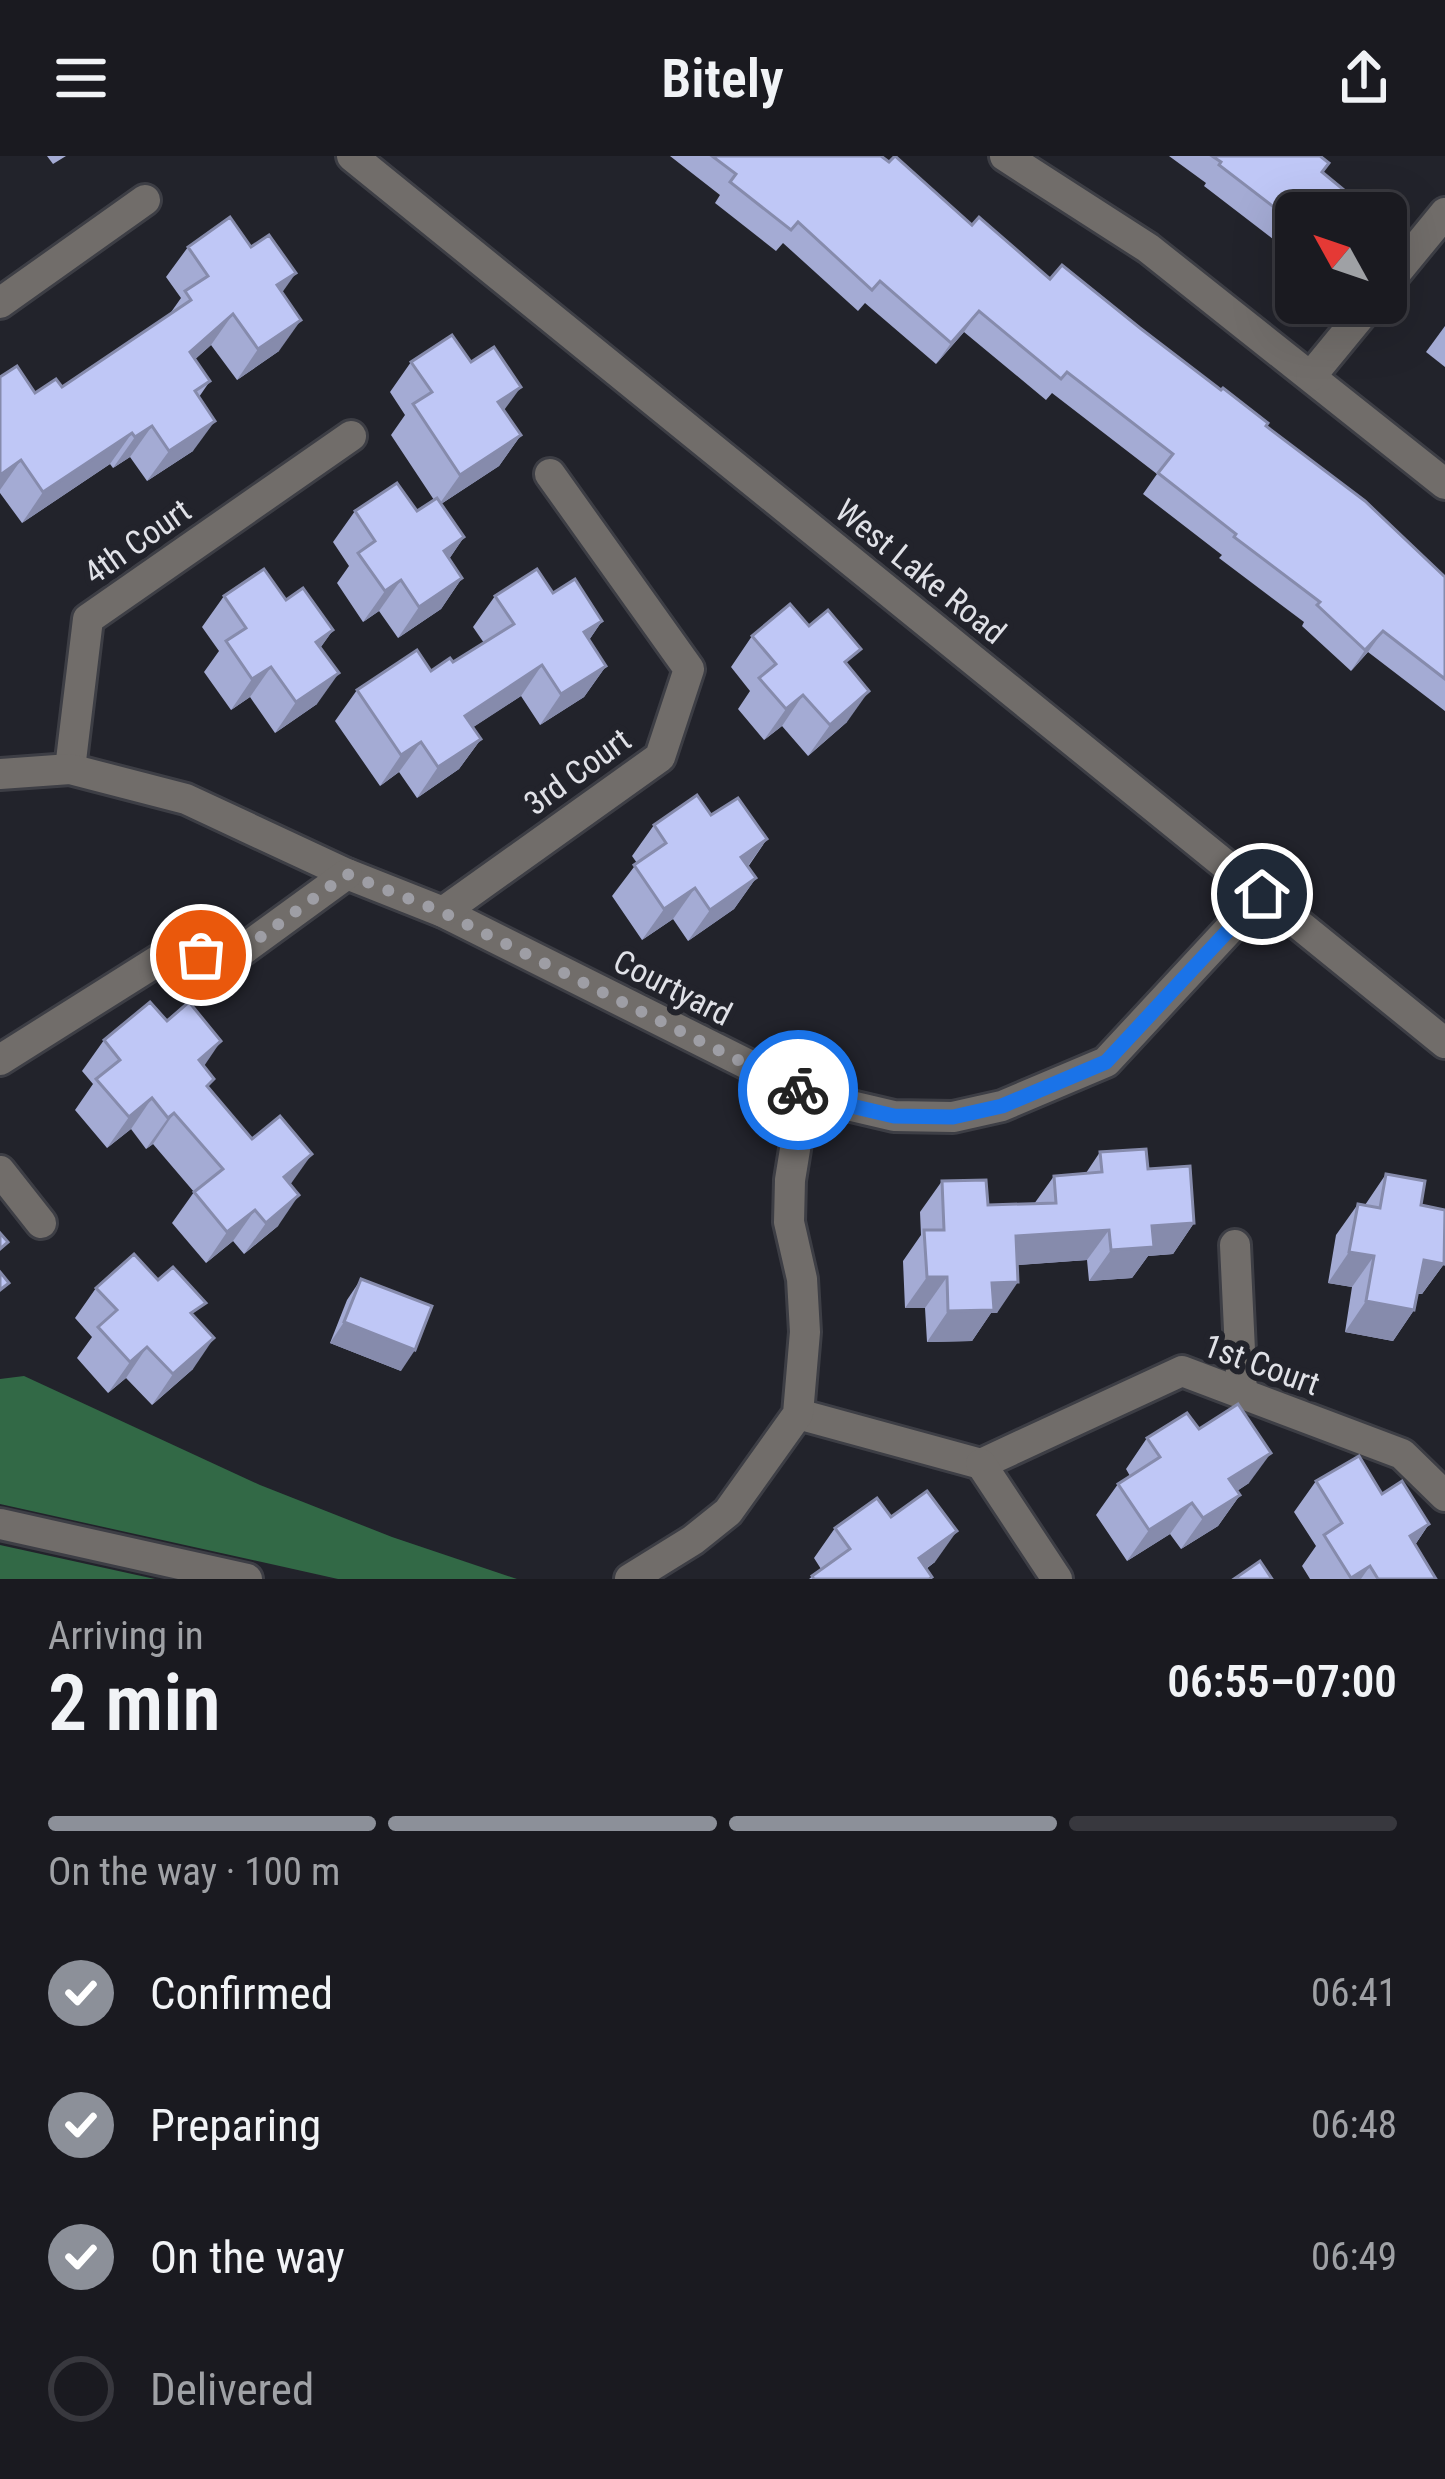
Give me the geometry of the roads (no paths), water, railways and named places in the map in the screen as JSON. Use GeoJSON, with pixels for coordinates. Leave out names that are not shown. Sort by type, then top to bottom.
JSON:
{"type":"FeatureCollection","features":[{"type":"Feature","properties":{"kind":"street","name":"West Lake Road"},"geometry":{"type":"LineString","coordinates":[[352,156],[1445,1043]]}},
{"type":"Feature","properties":{"kind":"street"},"geometry":{"type":"LineString","coordinates":[[1005,156],[1148,248],[1445,484]]}},
{"type":"Feature","properties":{"kind":"street"},"geometry":{"type":"LineString","coordinates":[[0,303],[145,200]]}},
{"type":"Feature","properties":{"kind":"street"},"geometry":{"type":"LineString","coordinates":[[1407,259],[1445,212]]}},
{"type":"Feature","properties":{"kind":"street"},"geometry":{"type":"LineString","coordinates":[[1312,376],[1354,324]]}},
{"type":"Feature","properties":{"kind":"street","name":"4th Court"},"geometry":{"type":"LineString","coordinates":[[70,769],[88,619],[351,436]]}},
{"type":"Feature","properties":{"kind":"street","name":"3rd Court"},"geometry":{"type":"LineString","coordinates":[[442,912],[660,757],[689,669],[550,474]]}},
{"type":"Feature","properties":{"kind":"street","name":"Courtyard"},"geometry":{"type":"LineString","coordinates":[[0,774],[70,769],[186,799],[442,912],[813,1097],[894,1116],[953,1117],[1002,1106],[1106,1062],[1262,894]]}},
{"type":"Feature","properties":{"kind":"street"},"geometry":{"type":"LineString","coordinates":[[0,1060],[162,958],[240,952],[347,874]]}},
{"type":"Feature","properties":{"kind":"street"},"geometry":{"type":"LineString","coordinates":[[630,1579],[728,1512],[798,1414],[806,1333],[802,1279],[789,1222],[790,1180],[796,1138],[813,1097]]}},
{"type":"Feature","properties":{"kind":"street"},"geometry":{"type":"LineString","coordinates":[[0,1171],[41,1223]]}},
{"type":"Feature","properties":{"kind":"street"},"geometry":{"type":"LineString","coordinates":[[1235,1245],[1242,1394]]}},
{"type":"Feature","properties":{"kind":"street","name":"1st Court"},"geometry":{"type":"LineString","coordinates":[[981,1464],[1182,1371],[1402,1454],[1445,1496]]}},
{"type":"Feature","properties":{"kind":"street"},"geometry":{"type":"LineString","coordinates":[[798,1414],[981,1464],[1058,1579]]}},
{"type":"Feature","properties":{"kind":"street"},"geometry":{"type":"LineString","coordinates":[[0,1525],[247,1579]]}}]}
